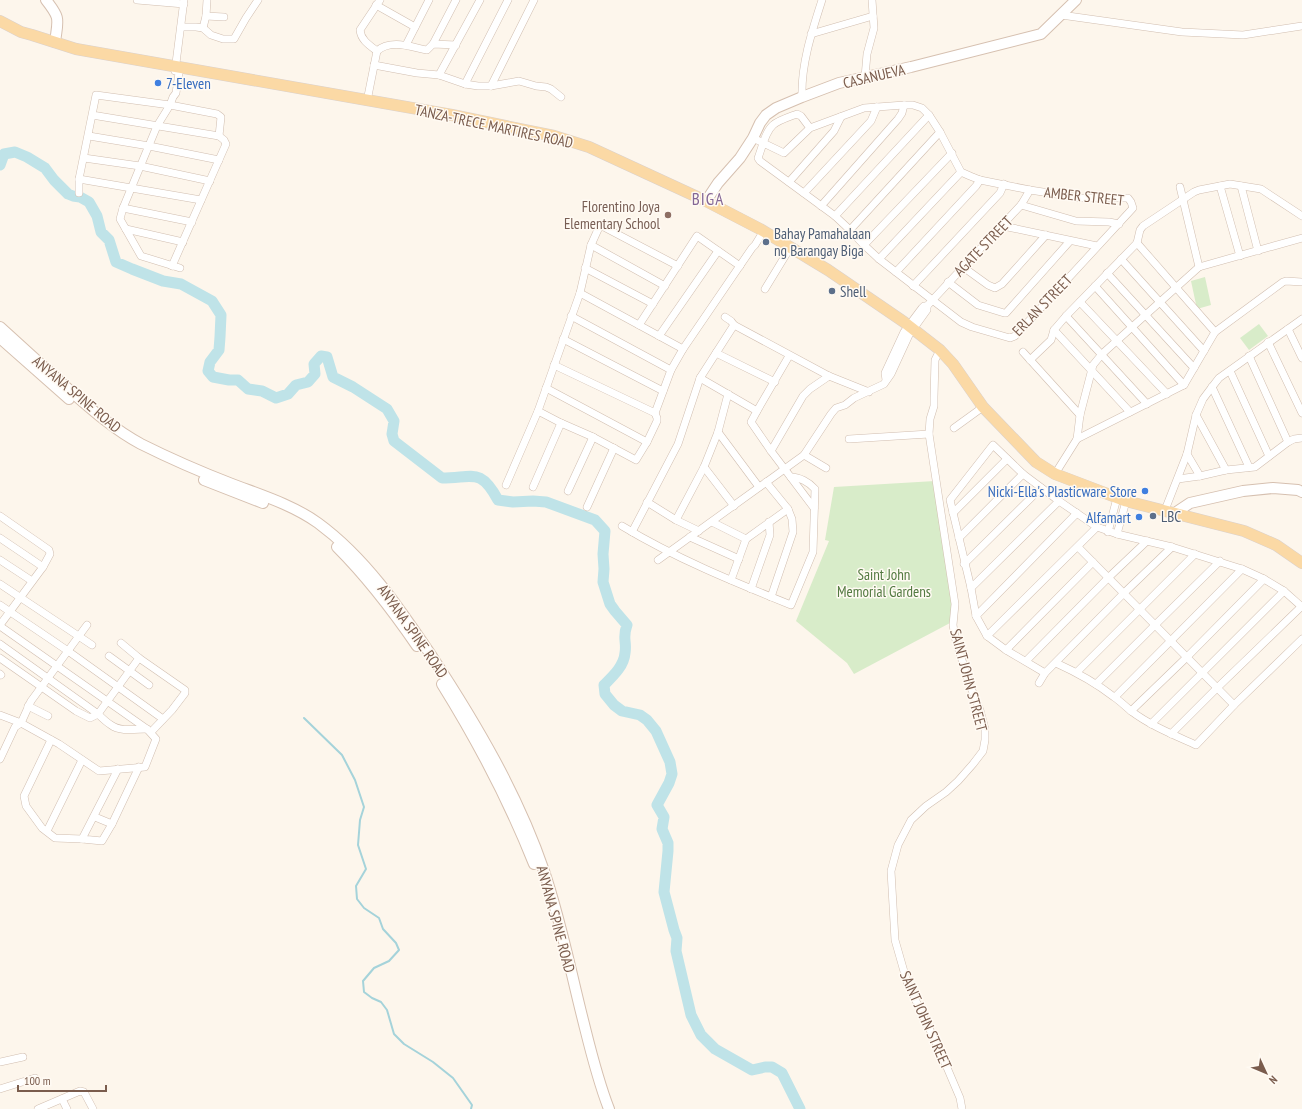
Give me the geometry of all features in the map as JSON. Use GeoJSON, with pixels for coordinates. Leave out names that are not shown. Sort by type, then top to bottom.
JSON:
{"type":"FeatureCollection","features":[{"type":"Feature","properties":{"kind":"main road"},"geometry":{"type":"LineString","coordinates":[[46,0],[57,16],[58,21],[55,42]]}},
{"type":"Feature","properties":{"kind":"main road","name":"CASANUEVA"},"geometry":{"type":"LineString","coordinates":[[706,201],[718,183],[740,158],[766,115],[776,108],[839,83],[912,67],[1041,34],[1076,0]]}},
{"type":"Feature","properties":{"kind":"main road","name":"TANZA-TRECE MARTIRES ROAD"},"geometry":{"type":"LineString","coordinates":[[0,20],[21,32],[32,34],[76,49],[452,115],[554,136],[589,148],[706,201],[762,230],[828,270],[911,327],[940,350],[953,364],[983,407],[1036,462],[1055,474],[1122,499],[1244,531],[1276,545],[1302,563]]}},
{"type":"Feature","properties":{"kind":"main road","name":"ANYANA SPINE ROAD"},"geometry":{"type":"LineString","coordinates":[[0,328],[115,429],[139,443],[185,465],[278,502],[317,522],[358,558],[383,587],[417,633],[462,702],[502,772],[518,806],[544,872],[556,912],[592,1059],[609,1109]]}},
{"type":"Feature","properties":{"kind":"main road","name":"ANYANA SPINE ROAD"},"geometry":{"type":"LineString","coordinates":[[0,338],[112,435],[183,471],[277,508],[299,519],[336,546],[377,591],[416,644],[457,707],[495,776],[520,830],[537,873],[586,1060],[602,1109]]}},
{"type":"Feature","properties":{"kind":"main road"},"geometry":{"type":"LineString","coordinates":[[1170,511],[1190,503],[1243,490],[1273,488],[1298,490],[1302,492]]}},
{"type":"Feature","properties":{"kind":"street"},"geometry":{"type":"LineString","coordinates":[[137,0],[184,2],[178,66],[173,97],[140,166],[120,219],[140,256],[180,268]]}},
{"type":"Feature","properties":{"kind":"street"},"geometry":{"type":"LineString","coordinates":[[203,28],[206,16],[207,0]]}},
{"type":"Feature","properties":{"kind":"street"},"geometry":{"type":"LineString","coordinates":[[181,27],[203,28],[211,35],[223,39],[234,39],[258,0]]}},
{"type":"Feature","properties":{"kind":"street"},"geometry":{"type":"LineString","coordinates":[[406,45],[430,0]]}},
{"type":"Feature","properties":{"kind":"street"},"geometry":{"type":"LineString","coordinates":[[367,101],[376,51],[386,44],[406,45],[428,50],[433,44],[456,0]]}},
{"type":"Feature","properties":{"kind":"street"},"geometry":{"type":"LineString","coordinates":[[439,75],[480,0]]}},
{"type":"Feature","properties":{"kind":"street"},"geometry":{"type":"LineString","coordinates":[[465,84],[508,0]]}},
{"type":"Feature","properties":{"kind":"street"},"geometry":{"type":"LineString","coordinates":[[491,86],[534,0]]}},
{"type":"Feature","properties":{"kind":"street"},"geometry":{"type":"LineString","coordinates":[[802,97],[801,81],[811,34],[822,0]]}},
{"type":"Feature","properties":{"kind":"street"},"geometry":{"type":"LineString","coordinates":[[865,77],[867,54],[874,28],[872,0]]}},
{"type":"Feature","properties":{"kind":"street"},"geometry":{"type":"LineString","coordinates":[[376,51],[363,39],[360,35],[360,30],[378,3],[416,27]]}},
{"type":"Feature","properties":{"kind":"street"},"geometry":{"type":"LineString","coordinates":[[206,16],[224,17]]}},
{"type":"Feature","properties":{"kind":"street"},"geometry":{"type":"LineString","coordinates":[[811,34],[874,16]]}},
{"type":"Feature","properties":{"kind":"street"},"geometry":{"type":"LineString","coordinates":[[1061,16],[1182,32],[1243,35],[1302,26]]}},
{"type":"Feature","properties":{"kind":"street"},"geometry":{"type":"LineString","coordinates":[[433,44],[456,44]]}},
{"type":"Feature","properties":{"kind":"street"},"geometry":{"type":"LineString","coordinates":[[374,65],[417,73],[439,75],[465,84],[478,86],[491,86],[519,81],[546,87],[561,97]]}},
{"type":"Feature","properties":{"kind":"street"},"geometry":{"type":"LineString","coordinates":[[79,193],[79,179],[96,95],[170,105],[219,115],[221,117],[219,136]]}},
{"type":"Feature","properties":{"kind":"street"},"geometry":{"type":"LineString","coordinates":[[821,206],[898,119],[902,113],[904,105]]}},
{"type":"Feature","properties":{"kind":"street"},"geometry":{"type":"LineString","coordinates":[[753,138],[784,153],[810,128],[864,108],[913,105],[922,108],[929,115],[952,153],[961,172],[980,180],[1030,190]]}},
{"type":"Feature","properties":{"kind":"street"},"geometry":{"type":"LineString","coordinates":[[804,193],[871,121],[877,107]]}},
{"type":"Feature","properties":{"kind":"street"},"geometry":{"type":"LineString","coordinates":[[810,128],[801,116],[797,114],[774,124],[763,143],[758,158],[835,216],[864,246],[913,286],[930,303]]}},
{"type":"Feature","properties":{"kind":"street"},"geometry":{"type":"LineString","coordinates":[[92,115],[219,136],[224,140],[226,144],[172,266]]}},
{"type":"Feature","properties":{"kind":"street"},"geometry":{"type":"LineString","coordinates":[[835,216],[929,115]]}},
{"type":"Feature","properties":{"kind":"street"},"geometry":{"type":"LineString","coordinates":[[789,182],[834,131],[842,117]]}},
{"type":"Feature","properties":{"kind":"street"},"geometry":{"type":"LineString","coordinates":[[850,230],[940,132]]}},
{"type":"Feature","properties":{"kind":"street"},"geometry":{"type":"LineString","coordinates":[[88,136],[219,160]]}},
{"type":"Feature","properties":{"kind":"street"},"geometry":{"type":"LineString","coordinates":[[864,246],[952,153]]}},
{"type":"Feature","properties":{"kind":"street"},"geometry":{"type":"LineString","coordinates":[[84,158],[140,166],[210,181]]}},
{"type":"Feature","properties":{"kind":"street"},"geometry":{"type":"LineString","coordinates":[[879,259],[961,172]]}},
{"type":"Feature","properties":{"kind":"street"},"geometry":{"type":"LineString","coordinates":[[79,179],[201,200]]}},
{"type":"Feature","properties":{"kind":"street"},"geometry":{"type":"LineString","coordinates":[[896,272],[980,180]]}},
{"type":"Feature","properties":{"kind":"street"},"geometry":{"type":"LineString","coordinates":[[913,286],[1000,193],[1004,184]]}},
{"type":"Feature","properties":{"kind":"street"},"geometry":{"type":"LineString","coordinates":[[1030,360],[1051,340],[1054,330],[1066,316],[1136,244],[1140,230],[1143,226],[1183,201],[1194,192],[1230,184],[1264,190],[1302,216]]}},
{"type":"Feature","properties":{"kind":"street"},"geometry":{"type":"LineString","coordinates":[[1220,186],[1240,256]]}},
{"type":"Feature","properties":{"kind":"street"},"geometry":{"type":"LineString","coordinates":[[1241,186],[1258,251]]}},
{"type":"Feature","properties":{"kind":"street"},"geometry":{"type":"LineString","coordinates":[[1180,187],[1199,267]]}},
{"type":"Feature","properties":{"kind":"street","name":"AGATE STREET"},"geometry":{"type":"LineString","coordinates":[[869,392],[884,384],[886,380],[885,373],[904,332],[911,327],[924,306],[930,303],[948,282],[1003,226],[1022,205],[1030,190]]}},
{"type":"Feature","properties":{"kind":"street","name":"AMBER STREET"},"geometry":{"type":"LineString","coordinates":[[1030,190],[1081,198],[1128,198],[1133,208]]}},
{"type":"Feature","properties":{"kind":"street"},"geometry":{"type":"LineString","coordinates":[[1022,205],[1076,221],[1109,222],[1119,224]]}},
{"type":"Feature","properties":{"kind":"street"},"geometry":{"type":"LineString","coordinates":[[123,208],[192,222]]}},
{"type":"Feature","properties":{"kind":"street","name":"ERLAN STREET"},"geometry":{"type":"LineString","coordinates":[[930,303],[972,327],[1012,338],[1133,208]]}},
{"type":"Feature","properties":{"kind":"street"},"geometry":{"type":"LineString","coordinates":[[506,485],[538,411],[580,293],[591,245],[600,225],[678,266]]}},
{"type":"Feature","properties":{"kind":"street"},"geometry":{"type":"LineString","coordinates":[[1003,226],[1097,246]]}},
{"type":"Feature","properties":{"kind":"street"},"geometry":{"type":"LineString","coordinates":[[126,230],[183,242]]}},
{"type":"Feature","properties":{"kind":"street"},"geometry":{"type":"LineString","coordinates":[[538,411],[593,437],[636,460],[657,421],[655,413],[671,370],[683,349],[752,248],[752,243],[762,230]]}},
{"type":"Feature","properties":{"kind":"street"},"geometry":{"type":"LineString","coordinates":[[964,267],[988,286],[995,288],[1002,284],[1046,235]]}},
{"type":"Feature","properties":{"kind":"street"},"geometry":{"type":"LineString","coordinates":[[639,325],[697,236],[740,266]]}},
{"type":"Feature","properties":{"kind":"street"},"geometry":{"type":"LineString","coordinates":[[1055,474],[1077,439],[1080,415],[1092,370],[1095,362],[1102,354],[1199,267],[1302,238]]}},
{"type":"Feature","properties":{"kind":"street"},"geometry":{"type":"LineString","coordinates":[[948,282],[978,305],[1006,313],[1070,241]]}},
{"type":"Feature","properties":{"kind":"street"},"geometry":{"type":"LineString","coordinates":[[1136,244],[1215,332]]}},
{"type":"Feature","properties":{"kind":"street"},"geometry":{"type":"LineString","coordinates":[[591,245],[665,286]]}},
{"type":"Feature","properties":{"kind":"street"},"geometry":{"type":"LineString","coordinates":[[765,289],[790,248]]}},
{"type":"Feature","properties":{"kind":"street"},"geometry":{"type":"LineString","coordinates":[[659,336],[718,251]]}},
{"type":"Feature","properties":{"kind":"street"},"geometry":{"type":"LineString","coordinates":[[1121,260],[1204,351]]}},
{"type":"Feature","properties":{"kind":"street"},"geometry":{"type":"LineString","coordinates":[[585,268],[653,304]]}},
{"type":"Feature","properties":{"kind":"street"},"geometry":{"type":"LineString","coordinates":[[1107,274],[1194,368]]}},
{"type":"Feature","properties":{"kind":"street"},"geometry":{"type":"LineString","coordinates":[[1077,439],[1184,385],[1215,332],[1283,282],[1302,282]]}},
{"type":"Feature","properties":{"kind":"street"},"geometry":{"type":"LineString","coordinates":[[1095,286],[1184,385]]}},
{"type":"Feature","properties":{"kind":"street"},"geometry":{"type":"LineString","coordinates":[[580,293],[683,349]]}},
{"type":"Feature","properties":{"kind":"street"},"geometry":{"type":"LineString","coordinates":[[1080,302],[1118,340],[1167,394]]}},
{"type":"Feature","properties":{"kind":"street"},"geometry":{"type":"LineString","coordinates":[[571,316],[671,370]]}},
{"type":"Feature","properties":{"kind":"street"},"geometry":{"type":"LineString","coordinates":[[1066,316],[1147,404]]}},
{"type":"Feature","properties":{"kind":"street"},"geometry":{"type":"LineString","coordinates":[[725,317],[731,320],[734,325],[828,376],[869,392]]}},
{"type":"Feature","properties":{"kind":"street"},"geometry":{"type":"LineString","coordinates":[[1170,511],[1178,479],[1187,454],[1196,415],[1203,399],[1219,378],[1302,319]]}},
{"type":"Feature","properties":{"kind":"street"},"geometry":{"type":"LineString","coordinates":[[632,532],[678,444],[700,378],[734,325]]}},
{"type":"Feature","properties":{"kind":"street"},"geometry":{"type":"LineString","coordinates":[[1288,329],[1302,358]]}},
{"type":"Feature","properties":{"kind":"street"},"geometry":{"type":"LineString","coordinates":[[1054,330],[1130,412]]}},
{"type":"Feature","properties":{"kind":"street"},"geometry":{"type":"LineString","coordinates":[[563,339],[662,391]]}},
{"type":"Feature","properties":{"kind":"street"},"geometry":{"type":"LineString","coordinates":[[1268,342],[1302,413]]}},
{"type":"Feature","properties":{"kind":"street","name":"SAINT JOHN STREET"},"geometry":{"type":"LineString","coordinates":[[940,350],[935,360],[934,406],[930,419],[929,434],[955,604],[953,625],[955,637],[969,683],[980,710],[985,729],[985,740],[982,751],[958,781],[911,820],[898,844],[891,871],[895,940],[907,982],[940,1051],[960,1098],[962,1109]]}},
{"type":"Feature","properties":{"kind":"street"},"geometry":{"type":"LineString","coordinates":[[716,352],[775,382]]}},
{"type":"Feature","properties":{"kind":"street"},"geometry":{"type":"LineString","coordinates":[[1023,352],[1080,415]]}},
{"type":"Feature","properties":{"kind":"street"},"geometry":{"type":"LineString","coordinates":[[790,356],[751,422],[814,508]]}},
{"type":"Feature","properties":{"kind":"street"},"geometry":{"type":"LineString","coordinates":[[1249,356],[1288,442]]}},
{"type":"Feature","properties":{"kind":"street"},"geometry":{"type":"LineString","coordinates":[[554,365],[655,413]]}},
{"type":"Feature","properties":{"kind":"street"},"geometry":{"type":"LineString","coordinates":[[1230,371],[1269,456]]}},
{"type":"Feature","properties":{"kind":"street"},"geometry":{"type":"LineString","coordinates":[[771,451],[803,396],[828,376]]}},
{"type":"Feature","properties":{"kind":"street"},"geometry":{"type":"LineString","coordinates":[[700,378],[757,410]]}},
{"type":"Feature","properties":{"kind":"street"},"geometry":{"type":"LineString","coordinates":[[1212,387],[1249,467]]}},
{"type":"Feature","properties":{"kind":"street"},"geometry":{"type":"LineString","coordinates":[[546,388],[647,442]]}},
{"type":"Feature","properties":{"kind":"street"},"geometry":{"type":"LineString","coordinates":[[658,560],[804,454],[833,411],[854,398],[869,392]]}},
{"type":"Feature","properties":{"kind":"street"},"geometry":{"type":"LineString","coordinates":[[676,520],[704,467],[718,432],[728,394]]}},
{"type":"Feature","properties":{"kind":"street"},"geometry":{"type":"LineString","coordinates":[[954,428],[983,407]]}},
{"type":"Feature","properties":{"kind":"street"},"geometry":{"type":"LineString","coordinates":[[1196,415],[1226,470]]}},
{"type":"Feature","properties":{"kind":"street"},"geometry":{"type":"LineString","coordinates":[[533,486],[561,423]]}},
{"type":"Feature","properties":{"kind":"street"},"geometry":{"type":"LineString","coordinates":[[718,432],[759,487]]}},
{"type":"Feature","properties":{"kind":"street"},"geometry":{"type":"LineString","coordinates":[[849,439],[929,434]]}},
{"type":"Feature","properties":{"kind":"street"},"geometry":{"type":"LineString","coordinates":[[568,492],[593,437]]}},
{"type":"Feature","properties":{"kind":"street"},"geometry":{"type":"LineString","coordinates":[[1178,479],[1255,466],[1288,442],[1294,439],[1302,438]]}},
{"type":"Feature","properties":{"kind":"street"},"geometry":{"type":"LineString","coordinates":[[1045,673],[1006,650],[987,636],[976,616],[971,588],[964,564],[950,500],[993,444],[1023,474],[1059,502],[1097,527],[1108,532],[1172,547],[1242,569],[1264,579],[1284,591],[1302,606],[1171,734]]}},
{"type":"Feature","properties":{"kind":"street"},"geometry":{"type":"LineString","coordinates":[[587,507],[614,448]]}},
{"type":"Feature","properties":{"kind":"street"},"geometry":{"type":"LineString","coordinates":[[804,454],[826,468]]}},
{"type":"Feature","properties":{"kind":"street"},"geometry":{"type":"LineString","coordinates":[[1187,454],[1200,476]]}},
{"type":"Feature","properties":{"kind":"street"},"geometry":{"type":"LineString","coordinates":[[953,513],[1007,459]]}},
{"type":"Feature","properties":{"kind":"street"},"geometry":{"type":"LineString","coordinates":[[704,467],[734,506]]}},
{"type":"Feature","properties":{"kind":"street"},"geometry":{"type":"LineString","coordinates":[[959,538],[1023,474]]}},
{"type":"Feature","properties":{"kind":"street"},"geometry":{"type":"LineString","coordinates":[[622,526],[670,552],[751,589],[791,605],[813,552],[815,488],[797,477],[791,477]]}},
{"type":"Feature","properties":{"kind":"street"},"geometry":{"type":"LineString","coordinates":[[766,482],[788,509],[792,519],[793,532],[771,597]]}},
{"type":"Feature","properties":{"kind":"street"},"geometry":{"type":"LineString","coordinates":[[964,564],[1041,488]]}},
{"type":"Feature","properties":{"kind":"street"},"geometry":{"type":"LineString","coordinates":[[1108,532],[1122,499]]}},
{"type":"Feature","properties":{"kind":"street"},"geometry":{"type":"LineString","coordinates":[[1117,534],[1122,499]]}},
{"type":"Feature","properties":{"kind":"street"},"geometry":{"type":"LineString","coordinates":[[647,502],[676,520],[699,531]]}},
{"type":"Feature","properties":{"kind":"street"},"geometry":{"type":"LineString","coordinates":[[971,588],[1059,502]]}},
{"type":"Feature","properties":{"kind":"street"},"geometry":{"type":"LineString","coordinates":[[731,580],[746,539],[788,509]]}},
{"type":"Feature","properties":{"kind":"street"},"geometry":{"type":"LineString","coordinates":[[976,616],[1077,513]]}},
{"type":"Feature","properties":{"kind":"street"},"geometry":{"type":"LineString","coordinates":[[0,516],[50,552],[43,567],[0,625],[56,666],[149,730],[156,739],[145,767],[99,771],[51,740],[21,723],[0,715]]}},
{"type":"Feature","properties":{"kind":"street"},"geometry":{"type":"LineString","coordinates":[[712,522],[746,539]]}},
{"type":"Feature","properties":{"kind":"street"},"geometry":{"type":"LineString","coordinates":[[751,589],[770,535],[769,522]]}},
{"type":"Feature","properties":{"kind":"street"},"geometry":{"type":"LineString","coordinates":[[987,636],[1097,527]]}},
{"type":"Feature","properties":{"kind":"street"},"geometry":{"type":"LineString","coordinates":[[690,537],[739,559]]}},
{"type":"Feature","properties":{"kind":"street"},"geometry":{"type":"LineString","coordinates":[[0,538],[43,567]]}},
{"type":"Feature","properties":{"kind":"street"},"geometry":{"type":"LineString","coordinates":[[1026,661],[1147,541]]}},
{"type":"Feature","properties":{"kind":"street"},"geometry":{"type":"LineString","coordinates":[[1078,547],[1234,705]]}},
{"type":"Feature","properties":{"kind":"street"},"geometry":{"type":"LineString","coordinates":[[1039,683],[1045,673],[1172,547]]}},
{"type":"Feature","properties":{"kind":"street"},"geometry":{"type":"LineString","coordinates":[[1077,672],[1195,554]]}},
{"type":"Feature","properties":{"kind":"street"},"geometry":{"type":"LineString","coordinates":[[0,560],[32,582]]}},
{"type":"Feature","properties":{"kind":"street"},"geometry":{"type":"LineString","coordinates":[[1096,684],[1220,561]]}},
{"type":"Feature","properties":{"kind":"street"},"geometry":{"type":"LineString","coordinates":[[1006,650],[1093,562]]}},
{"type":"Feature","properties":{"kind":"street"},"geometry":{"type":"LineString","coordinates":[[1115,697],[1242,569]]}},
{"type":"Feature","properties":{"kind":"street"},"geometry":{"type":"LineString","coordinates":[[1131,711],[1264,579]]}},
{"type":"Feature","properties":{"kind":"street"},"geometry":{"type":"LineString","coordinates":[[0,584],[92,645]]}},
{"type":"Feature","properties":{"kind":"street"},"geometry":{"type":"LineString","coordinates":[[1151,724],[1284,591]]}},
{"type":"Feature","properties":{"kind":"street"},"geometry":{"type":"LineString","coordinates":[[0,605],[163,719]]}},
{"type":"Feature","properties":{"kind":"street"},"geometry":{"type":"LineString","coordinates":[[0,759],[15,727],[21,723],[28,706],[87,624]]}},
{"type":"Feature","properties":{"kind":"street"},"geometry":{"type":"LineString","coordinates":[[1056,663],[1077,672],[1096,684],[1115,697],[1131,711],[1151,724],[1196,745],[1234,705],[1302,639]]}},
{"type":"Feature","properties":{"kind":"street"},"geometry":{"type":"LineString","coordinates":[[0,644],[116,728],[149,730],[172,710],[186,693],[185,690],[139,658],[121,642]]}},
{"type":"Feature","properties":{"kind":"street"},"geometry":{"type":"LineString","coordinates":[[109,656],[149,686]]}},
{"type":"Feature","properties":{"kind":"street"},"geometry":{"type":"LineString","coordinates":[[0,658],[76,712],[90,718],[98,714],[139,658]]}},
{"type":"Feature","properties":{"kind":"street"},"geometry":{"type":"LineString","coordinates":[[28,706],[48,716]]}},
{"type":"Feature","properties":{"kind":"street"},"geometry":{"type":"LineString","coordinates":[[51,740],[24,796],[26,806],[42,828],[55,838],[102,840],[112,824],[139,767]]}},
{"type":"Feature","properties":{"kind":"street"},"geometry":{"type":"LineString","coordinates":[[46,831],[82,760]]}},
{"type":"Feature","properties":{"kind":"street"},"geometry":{"type":"LineString","coordinates":[[82,839],[118,769]]}},
{"type":"Feature","properties":{"kind":"street"},"geometry":{"type":"LineString","coordinates":[[95,816],[112,824]]}},
{"type":"Feature","properties":{"kind":"street"},"geometry":{"type":"LineString","coordinates":[[0,1062],[23,1057]]}},
{"type":"Feature","properties":{"kind":"street"},"geometry":{"type":"LineString","coordinates":[[0,1089],[35,1078]]}},
{"type":"Feature","properties":{"kind":"street"},"geometry":{"type":"LineString","coordinates":[[40,1109],[80,1091],[84,1092],[93,1109]]}},
{"type":"Feature","properties":{"kind":"street"},"geometry":{"type":"LineString","coordinates":[[62,1099],[67,1109]]}},
{"type":"Feature","properties":{"kind":"green space"},"geometry":{"type":"Polygon","coordinates":[[[1205,277],[1211,305],[1197,309],[1191,281],[1205,277]]]}},
{"type":"Feature","properties":{"kind":"green space"},"geometry":{"type":"Polygon","coordinates":[[[1259,324],[1268,336],[1249,350],[1240,338],[1259,324]]]}},
{"type":"Feature","properties":{"kind":"green space","name":"Saint John Memorial Gardens"},"geometry":{"type":"Polygon","coordinates":[[[935,481],[954,602],[950,623],[854,674],[847,663],[796,621],[829,541],[825,540],[834,487],[935,481]]]}},
{"type":"Feature","properties":{"kind":"waterway"},"geometry":{"type":"LineString","coordinates":[[0,165],[4,154],[15,152],[27,157],[45,168],[54,180],[68,194],[80,197],[89,202],[97,216],[101,232],[109,240],[116,262],[163,281],[181,284],[212,301],[221,315],[219,350],[210,362],[208,371],[213,377],[238,380],[248,389],[262,391],[276,398],[288,394],[296,385],[308,382],[315,374],[314,364],[321,356],[327,357],[333,377],[353,387],[387,409],[394,421],[392,434],[394,441],[442,478],[475,477],[486,483],[498,500],[513,502],[546,502],[595,520],[605,531],[603,582],[610,604],[627,625],[623,662],[618,670],[604,685],[605,694],[614,705],[622,711],[640,715],[647,720],[656,731],[670,762],[672,774],[669,783],[657,805],[664,817],[662,829],[668,843],[664,892],[677,938],[676,951],[691,1015],[701,1035],[715,1049],[752,1070],[772,1067],[782,1073],[800,1109]]}},
{"type":"Feature","properties":{"kind":"waterway"},"geometry":{"type":"LineString","coordinates":[[304,718],[342,755],[355,780],[364,807],[360,820],[358,845],[366,869],[356,886],[357,899],[364,908],[379,918],[383,929],[396,943],[399,950],[389,961],[374,968],[363,981],[364,992],[381,1002],[387,1010],[394,1034],[404,1044],[433,1062],[453,1078],[472,1105],[471,1109]]}},
{"type":"Feature","properties":{"kind":"place","name":"7-Eleven"},"geometry":{"type":"Point","coordinates":[158,83]}},
{"type":"Feature","properties":{"kind":"place","name":"Florentino Joya Elementary School"},"geometry":{"type":"Point","coordinates":[668,215]}},
{"type":"Feature","properties":{"kind":"place","name":"Bahay Pamahalaan ng Barangay Biga"},"geometry":{"type":"Point","coordinates":[766,242]}},
{"type":"Feature","properties":{"kind":"place","name":"Shell"},"geometry":{"type":"Point","coordinates":[832,291]}},
{"type":"Feature","properties":{"kind":"place","name":"Nicki-Ella's Plasticware Store"},"geometry":{"type":"Point","coordinates":[1145,491]}},
{"type":"Feature","properties":{"kind":"place","name":"LBC"},"geometry":{"type":"Point","coordinates":[1153,516]}},
{"type":"Feature","properties":{"kind":"place","name":"Alfamart"},"geometry":{"type":"Point","coordinates":[1139,517]}},
{"type":"Feature","properties":{"kind":"district","name":"BIGA"},"geometry":{"type":"Point","coordinates":[708,199]}}]}
